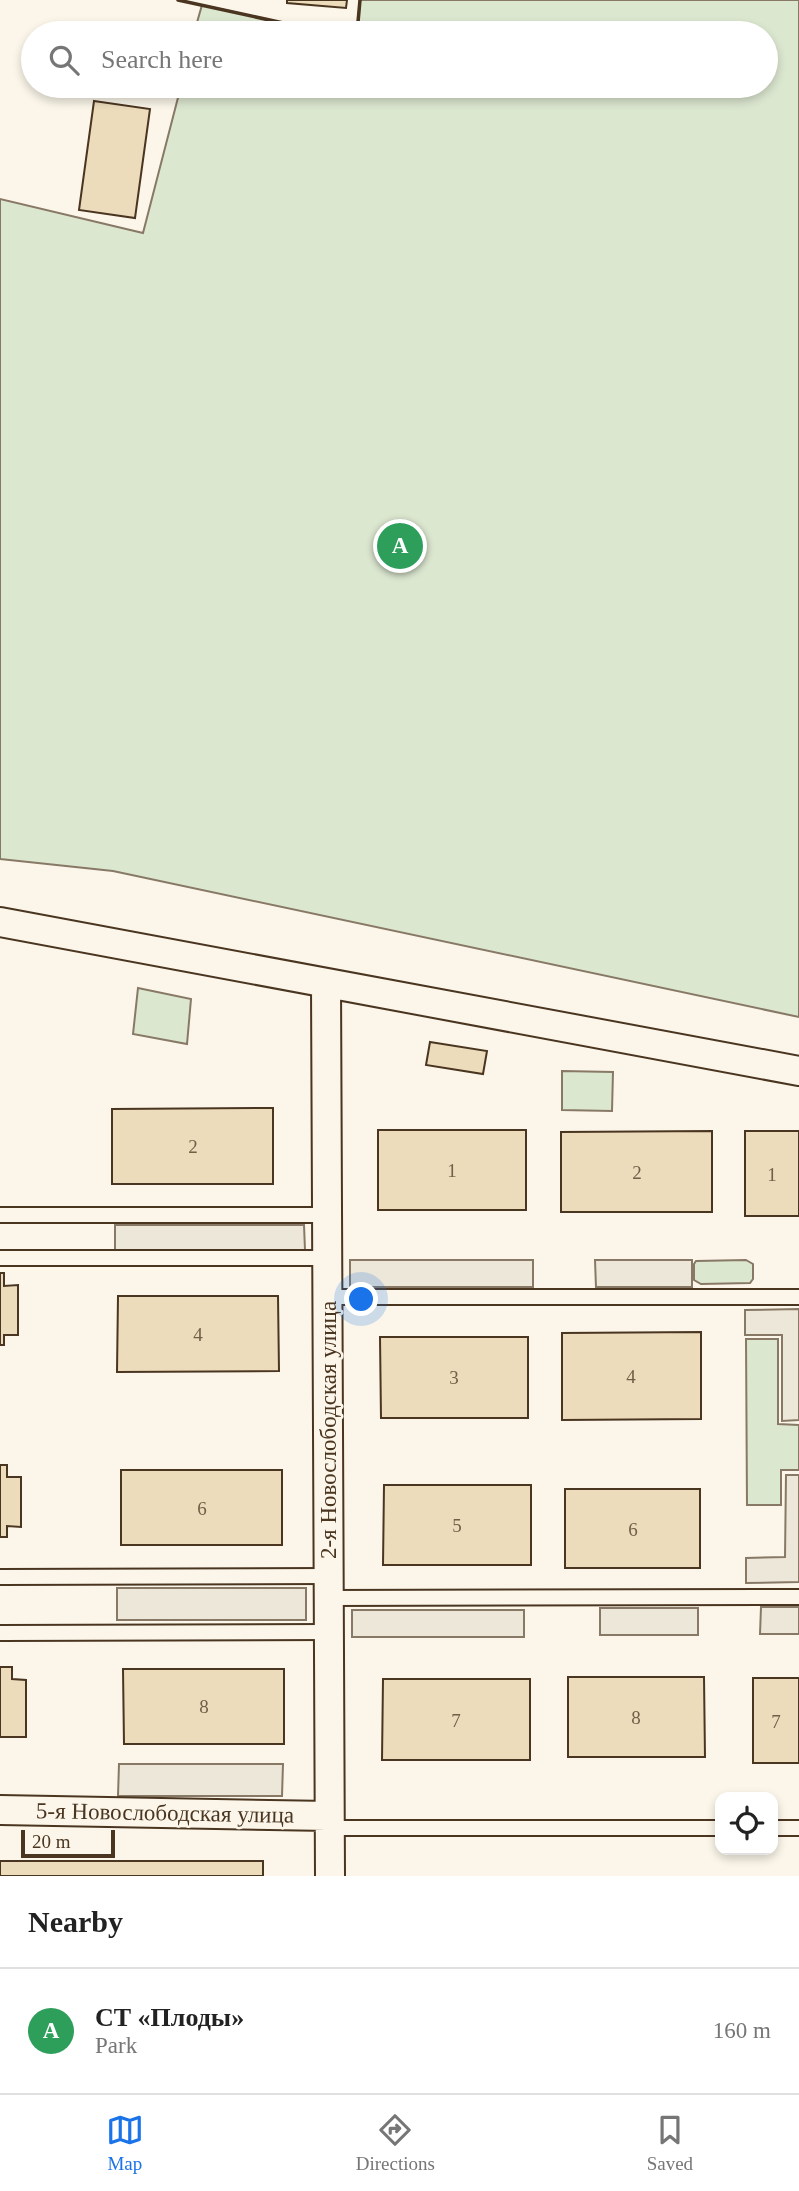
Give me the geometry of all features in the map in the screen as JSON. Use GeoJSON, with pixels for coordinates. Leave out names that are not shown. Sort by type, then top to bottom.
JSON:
{"type":"FeatureCollection","features":[{"type":"Feature","properties":{"kind":"street"},"geometry":{"type":"LineString","coordinates":[[0,922],[799,1071]]}},
{"type":"Feature","properties":{"kind":"street","name":"2-я Новослободская улица"},"geometry":{"type":"LineString","coordinates":[[326,984],[330,1876]]}},
{"type":"Feature","properties":{"kind":"street","name":"5-я Новослободская улица"},"geometry":{"type":"LineString","coordinates":[[0,1810],[330,1822]]}},
{"type":"Feature","properties":{"kind":"lane"},"geometry":{"type":"LineString","coordinates":[[0,1215],[327,1215]]}},
{"type":"Feature","properties":{"kind":"lane"},"geometry":{"type":"LineString","coordinates":[[0,1258],[327,1258]]}},
{"type":"Feature","properties":{"kind":"lane"},"geometry":{"type":"LineString","coordinates":[[327,1297],[799,1297]]}},
{"type":"Feature","properties":{"kind":"lane"},"geometry":{"type":"LineString","coordinates":[[0,1577],[799,1597]]}},
{"type":"Feature","properties":{"kind":"lane"},"geometry":{"type":"LineString","coordinates":[[0,1633],[328,1632]]}},
{"type":"Feature","properties":{"kind":"lane"},"geometry":{"type":"LineString","coordinates":[[330,1822],[715,1828]]}},
{"type":"Feature","properties":{"kind":"lane"},"geometry":{"type":"LineString","coordinates":[[778,1828],[799,1828]]}},
{"type":"Feature","properties":{"kind":"green space"},"geometry":{"type":"Polygon","coordinates":[[[360,0],[799,0],[799,1017],[113,871],[0,859],[0,199],[143,233],[178,98],[778,98],[778,21],[358,21],[360,0]]]}},
{"type":"Feature","properties":{"kind":"green space"},"geometry":{"type":"Polygon","coordinates":[[[202,5],[275,21],[197,21],[202,5]]]}},
{"type":"Feature","properties":{"kind":"green space"},"geometry":{"type":"Polygon","coordinates":[[[138,988],[191,999],[187,1044],[133,1034],[138,988]]]}},
{"type":"Feature","properties":{"kind":"green space"},"geometry":{"type":"Polygon","coordinates":[[[562,1071],[613,1072],[612,1111],[562,1110],[562,1071]]]}},
{"type":"Feature","properties":{"kind":"green space"},"geometry":{"type":"Polygon","coordinates":[[[746,1260],[753,1264],[753,1279],[750,1283],[701,1284],[694,1280],[696,1261],[746,1260]]]}},
{"type":"Feature","properties":{"kind":"green space"},"geometry":{"type":"Polygon","coordinates":[[[746,1339],[778,1339],[778,1424],[799,1425],[799,1470],[781,1470],[781,1505],[747,1505],[746,1339]]]}},
{"type":"Feature","properties":{"kind":"shaded area"},"geometry":{"type":"Polygon","coordinates":[[[115,1225],[304,1225],[305,1250],[115,1251],[115,1225]]]}},
{"type":"Feature","properties":{"kind":"shaded area"},"geometry":{"type":"Polygon","coordinates":[[[350,1260],[533,1260],[533,1287],[350,1287],[350,1260]]]}},
{"type":"Feature","properties":{"kind":"shaded area"},"geometry":{"type":"Polygon","coordinates":[[[595,1260],[692,1260],[692,1287],[596,1287],[595,1260]]]}},
{"type":"Feature","properties":{"kind":"shaded area"},"geometry":{"type":"Polygon","coordinates":[[[799,1309],[799,1420],[782,1421],[782,1335],[745,1335],[745,1310],[799,1309]]]}},
{"type":"Feature","properties":{"kind":"shaded area"},"geometry":{"type":"Polygon","coordinates":[[[786,1475],[799,1475],[799,1582],[746,1583],[746,1558],[785,1557],[786,1475]]]}},
{"type":"Feature","properties":{"kind":"shaded area"},"geometry":{"type":"Polygon","coordinates":[[[117,1588],[306,1588],[306,1620],[117,1620],[117,1588]]]}},
{"type":"Feature","properties":{"kind":"shaded area"},"geometry":{"type":"Polygon","coordinates":[[[761,1607],[799,1607],[799,1634],[760,1634],[761,1607]]]}},
{"type":"Feature","properties":{"kind":"shaded area"},"geometry":{"type":"Polygon","coordinates":[[[600,1608],[698,1608],[698,1635],[600,1635],[600,1608]]]}},
{"type":"Feature","properties":{"kind":"shaded area"},"geometry":{"type":"Polygon","coordinates":[[[352,1610],[524,1610],[524,1637],[352,1637],[352,1610]]]}},
{"type":"Feature","properties":{"kind":"shaded area"},"geometry":{"type":"Polygon","coordinates":[[[119,1764],[283,1764],[282,1796],[118,1796],[119,1764]]]}},
{"type":"Feature","properties":{"kind":"building"},"geometry":{"type":"Polygon","coordinates":[[[287,0],[347,0],[346,8],[287,3],[287,0]]]}},
{"type":"Feature","properties":{"kind":"building"},"geometry":{"type":"Polygon","coordinates":[[[94,101],[150,109],[135,218],[79,210],[94,101]]]}},
{"type":"Feature","properties":{"kind":"building"},"geometry":{"type":"Polygon","coordinates":[[[430,1042],[487,1051],[483,1074],[426,1065],[430,1042]]]}},
{"type":"Feature","properties":{"kind":"building"},"geometry":{"type":"Polygon","coordinates":[[[273,1108],[273,1184],[112,1184],[112,1109],[273,1108]]]}},
{"type":"Feature","properties":{"kind":"building"},"geometry":{"type":"Polygon","coordinates":[[[378,1130],[526,1130],[526,1210],[378,1210],[378,1130]]]}},
{"type":"Feature","properties":{"kind":"building"},"geometry":{"type":"Polygon","coordinates":[[[712,1131],[712,1212],[561,1212],[561,1132],[712,1131]]]}},
{"type":"Feature","properties":{"kind":"building"},"geometry":{"type":"Polygon","coordinates":[[[745,1131],[799,1131],[799,1216],[745,1216],[745,1131]]]}},
{"type":"Feature","properties":{"kind":"building"},"geometry":{"type":"Polygon","coordinates":[[[0,1273],[4,1273],[4,1286],[18,1285],[18,1335],[4,1335],[4,1345],[0,1345],[0,1273]]]}},
{"type":"Feature","properties":{"kind":"building"},"geometry":{"type":"Polygon","coordinates":[[[118,1296],[278,1296],[279,1371],[117,1372],[118,1296]]]}},
{"type":"Feature","properties":{"kind":"building"},"geometry":{"type":"Polygon","coordinates":[[[701,1332],[701,1419],[562,1420],[562,1333],[701,1332]]]}},
{"type":"Feature","properties":{"kind":"building"},"geometry":{"type":"Polygon","coordinates":[[[380,1337],[528,1337],[528,1418],[381,1418],[380,1337]]]}},
{"type":"Feature","properties":{"kind":"building"},"geometry":{"type":"Polygon","coordinates":[[[0,1465],[7,1465],[7,1477],[21,1477],[21,1527],[7,1526],[7,1537],[0,1537],[0,1465]]]}},
{"type":"Feature","properties":{"kind":"building"},"geometry":{"type":"Polygon","coordinates":[[[121,1470],[282,1470],[282,1545],[121,1545],[121,1470]]]}},
{"type":"Feature","properties":{"kind":"building"},"geometry":{"type":"Polygon","coordinates":[[[384,1485],[531,1485],[531,1565],[383,1565],[384,1485]]]}},
{"type":"Feature","properties":{"kind":"building"},"geometry":{"type":"Polygon","coordinates":[[[565,1489],[700,1489],[700,1568],[565,1568],[565,1489]]]}},
{"type":"Feature","properties":{"kind":"building"},"geometry":{"type":"Polygon","coordinates":[[[0,1667],[12,1667],[12,1679],[26,1680],[26,1737],[0,1737],[0,1667]]]}},
{"type":"Feature","properties":{"kind":"building"},"geometry":{"type":"Polygon","coordinates":[[[123,1669],[284,1669],[284,1744],[124,1744],[123,1669]]]}},
{"type":"Feature","properties":{"kind":"building"},"geometry":{"type":"Polygon","coordinates":[[[568,1677],[704,1677],[705,1757],[568,1757],[568,1677]]]}},
{"type":"Feature","properties":{"kind":"building"},"geometry":{"type":"Polygon","coordinates":[[[753,1678],[799,1678],[799,1763],[753,1763],[753,1678]]]}},
{"type":"Feature","properties":{"kind":"building"},"geometry":{"type":"Polygon","coordinates":[[[383,1679],[530,1679],[530,1760],[382,1760],[383,1679]]]}},
{"type":"Feature","properties":{"kind":"building"},"geometry":{"type":"Polygon","coordinates":[[[0,1861],[263,1861],[263,1876],[0,1876],[0,1861]]]}},
{"type":"Feature","properties":{"kind":"wall"},"geometry":{"type":"LineString","coordinates":[[178,0],[274,21]]}},
{"type":"Feature","properties":{"kind":"wall"},"geometry":{"type":"LineString","coordinates":[[358,21],[360,0]]}},
{"type":"Feature","properties":{"kind":"place","name":"СТ «Плоды»"},"geometry":{"type":"Point","coordinates":[400,546]}}]}
